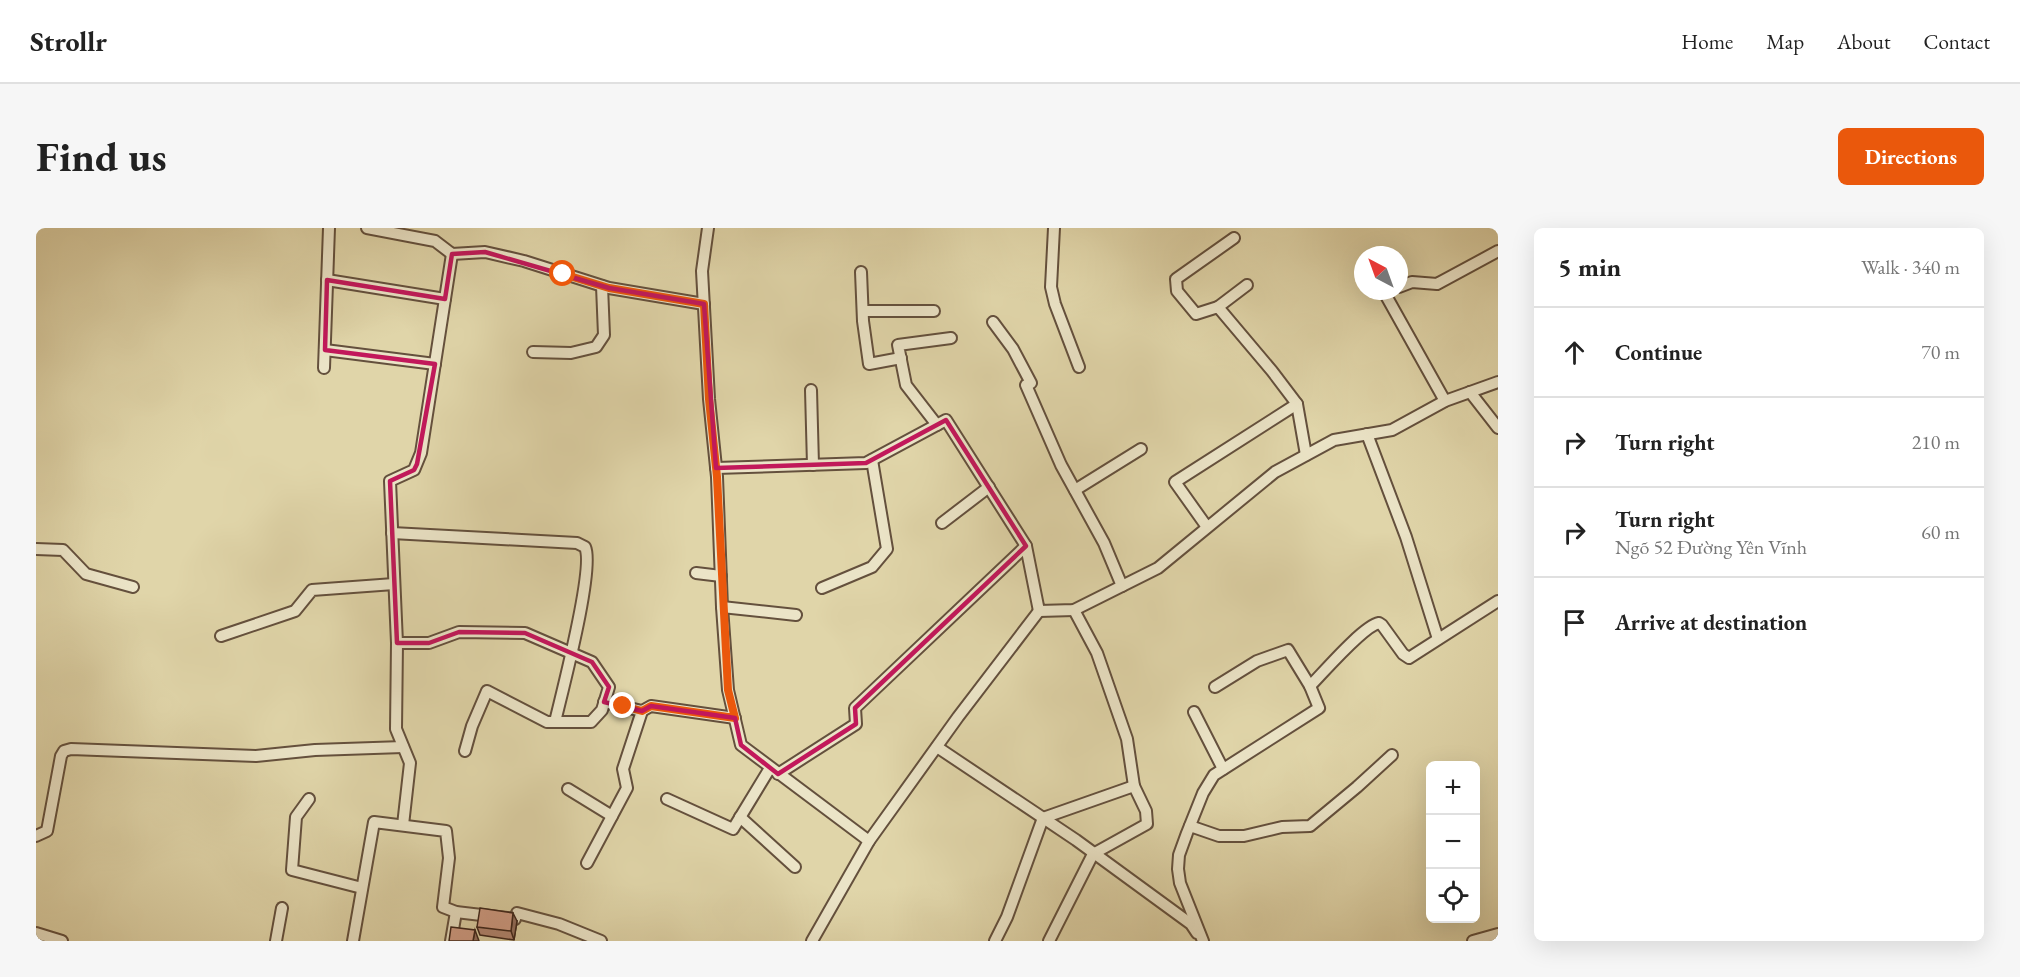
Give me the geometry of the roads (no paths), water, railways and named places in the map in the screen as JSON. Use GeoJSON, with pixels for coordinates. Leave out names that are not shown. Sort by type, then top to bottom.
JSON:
{"type":"FeatureCollection","features":[{"type":"Feature","properties":{"kind":"street"},"geometry":{"type":"LineString","coordinates":[[324,368],[329,228]]}},
{"type":"Feature","properties":{"kind":"street"},"geometry":{"type":"LineString","coordinates":[[367,228],[435,241],[452,254],[484,252],[524,261],[602,286],[704,304]]}},
{"type":"Feature","properties":{"kind":"street"},"geometry":{"type":"LineString","coordinates":[[708,228],[702,271],[709,399],[716,468],[722,607],[728,690],[741,745],[869,841]]}},
{"type":"Feature","properties":{"kind":"street"},"geometry":{"type":"LineString","coordinates":[[1054,228],[1051,287],[1055,304],[1079,367]]}},
{"type":"Feature","properties":{"kind":"street"},"geometry":{"type":"LineString","coordinates":[[1234,238],[1176,279],[1177,291],[1196,314],[1218,307],[1247,285]]}},
{"type":"Feature","properties":{"kind":"street"},"geometry":{"type":"LineString","coordinates":[[1408,284],[1437,284],[1498,250]]}},
{"type":"Feature","properties":{"kind":"street"},"geometry":{"type":"LineString","coordinates":[[404,825],[410,763],[396,729],[397,643],[390,481],[414,470],[421,453],[452,254]]}},
{"type":"Feature","properties":{"kind":"street"},"geometry":{"type":"LineString","coordinates":[[861,272],[869,364],[901,358]]}},
{"type":"Feature","properties":{"kind":"street"},"geometry":{"type":"LineString","coordinates":[[327,280],[445,299]]}},
{"type":"Feature","properties":{"kind":"street"},"geometry":{"type":"LineString","coordinates":[[533,352],[571,353],[596,347],[604,335],[602,286]]}},
{"type":"Feature","properties":{"kind":"street"},"geometry":{"type":"LineString","coordinates":[[1388,300],[1445,401]]}},
{"type":"Feature","properties":{"kind":"street"},"geometry":{"type":"LineString","coordinates":[[1218,307],[1297,404],[1306,455]]}},
{"type":"Feature","properties":{"kind":"street"},"geometry":{"type":"LineString","coordinates":[[863,311],[934,311]]}},
{"type":"Feature","properties":{"kind":"street"},"geometry":{"type":"LineString","coordinates":[[993,322],[1013,349],[1061,465],[1104,543],[1122,586]]}},
{"type":"Feature","properties":{"kind":"street"},"geometry":{"type":"LineString","coordinates":[[937,425],[906,385],[898,345],[951,338]]}},
{"type":"Feature","properties":{"kind":"street"},"geometry":{"type":"LineString","coordinates":[[324,350],[435,364]]}},
{"type":"Feature","properties":{"kind":"street"},"geometry":{"type":"LineString","coordinates":[[1039,611],[1074,610],[1158,568],[1275,472],[1334,440],[1392,430],[1445,401],[1498,382]]}},
{"type":"Feature","properties":{"kind":"street"},"geometry":{"type":"LineString","coordinates":[[811,390],[813,465]]}},
{"type":"Feature","properties":{"kind":"street"},"geometry":{"type":"LineString","coordinates":[[1470,392],[1498,428]]}},
{"type":"Feature","properties":{"kind":"street"},"geometry":{"type":"LineString","coordinates":[[1208,527],[1175,482],[1297,404]]}},
{"type":"Feature","properties":{"kind":"street"},"geometry":{"type":"LineString","coordinates":[[716,468],[866,463],[946,420],[1026,546],[1039,611],[869,841],[812,941]]}},
{"type":"Feature","properties":{"kind":"street"},"geometry":{"type":"LineString","coordinates":[[1367,434],[1406,537],[1438,639]]}},
{"type":"Feature","properties":{"kind":"street"},"geometry":{"type":"LineString","coordinates":[[1075,490],[1141,449]]}},
{"type":"Feature","properties":{"kind":"street"},"geometry":{"type":"LineString","coordinates":[[822,588],[872,567],[887,549],[872,460]]}},
{"type":"Feature","properties":{"kind":"street"},"geometry":{"type":"LineString","coordinates":[[942,523],[989,487]]}},
{"type":"Feature","properties":{"kind":"street"},"geometry":{"type":"LineString","coordinates":[[392,533],[577,543],[585,547],[588,559],[585,588],[555,722]]}},
{"type":"Feature","properties":{"kind":"street"},"geometry":{"type":"LineString","coordinates":[[667,799],[733,829],[774,771],[856,724],[855,708],[1026,546]]}},
{"type":"Feature","properties":{"kind":"street"},"geometry":{"type":"LineString","coordinates":[[36,549],[63,550],[86,574],[133,587]]}},
{"type":"Feature","properties":{"kind":"street"},"geometry":{"type":"LineString","coordinates":[[696,573],[721,576]]}},
{"type":"Feature","properties":{"kind":"street"},"geometry":{"type":"LineString","coordinates":[[221,636],[295,610],[312,590],[394,584]]}},
{"type":"Feature","properties":{"kind":"street"},"geometry":{"type":"LineString","coordinates":[[1310,686],[1357,637],[1374,623],[1382,625],[1409,658],[1498,601]]}},
{"type":"Feature","properties":{"kind":"street"},"geometry":{"type":"LineString","coordinates":[[722,607],[796,615]]}},
{"type":"Feature","properties":{"kind":"street"},"geometry":{"type":"LineString","coordinates":[[1049,941],[1093,854],[1147,824],[1146,811],[1134,786],[1127,739],[1097,652],[1074,610]]}},
{"type":"Feature","properties":{"kind":"street"},"geometry":{"type":"LineString","coordinates":[[397,643],[429,643],[459,632],[525,633],[592,662],[609,687],[602,710],[591,722],[547,722],[487,691],[472,726],[465,751]]}},
{"type":"Feature","properties":{"kind":"street"},"geometry":{"type":"LineString","coordinates":[[1203,941],[1180,883],[1178,869],[1179,855],[1203,793],[1214,775],[1319,708],[1310,686],[1288,651],[1257,661],[1215,687]]}},
{"type":"Feature","properties":{"kind":"street"},"geometry":{"type":"LineString","coordinates":[[604,702],[642,711],[651,706],[735,718]]}},
{"type":"Feature","properties":{"kind":"street"},"geometry":{"type":"LineString","coordinates":[[587,863],[627,788],[623,769],[642,711]]}},
{"type":"Feature","properties":{"kind":"street"},"geometry":{"type":"LineString","coordinates":[[1194,712],[1223,770]]}},
{"type":"Feature","properties":{"kind":"street"},"geometry":{"type":"LineString","coordinates":[[36,836],[47,831],[61,756],[64,751],[71,749],[256,756],[315,750],[403,747]]}},
{"type":"Feature","properties":{"kind":"street"},"geometry":{"type":"LineString","coordinates":[[937,747],[1076,840],[1191,924],[1203,941]]}},
{"type":"Feature","properties":{"kind":"street"},"geometry":{"type":"LineString","coordinates":[[1190,826],[1219,836],[1244,836],[1282,827],[1310,826],[1392,755]]}},
{"type":"Feature","properties":{"kind":"street"},"geometry":{"type":"LineString","coordinates":[[1043,818],[1134,786]]}},
{"type":"Feature","properties":{"kind":"street"},"geometry":{"type":"LineString","coordinates":[[568,789],[612,816]]}},
{"type":"Feature","properties":{"kind":"street"},"geometry":{"type":"LineString","coordinates":[[309,800],[296,817],[291,870],[362,888]]}},
{"type":"Feature","properties":{"kind":"street"},"geometry":{"type":"LineString","coordinates":[[740,817],[795,867]]}},
{"type":"Feature","properties":{"kind":"street"},"geometry":{"type":"LineString","coordinates":[[995,941],[1007,917],[1043,818]]}},
{"type":"Feature","properties":{"kind":"street"},"geometry":{"type":"LineString","coordinates":[[354,941],[374,822],[446,831],[448,858],[442,907],[456,912],[515,919],[517,913],[559,924],[601,941]]}},
{"type":"Feature","properties":{"kind":"street"},"geometry":{"type":"LineString","coordinates":[[276,941],[282,908]]}},
{"type":"Feature","properties":{"kind":"street"},"geometry":{"type":"LineString","coordinates":[[451,941],[456,912]]}},
{"type":"Feature","properties":{"kind":"street"},"geometry":{"type":"LineString","coordinates":[[36,933],[62,941]]}},
{"type":"Feature","properties":{"kind":"street"},"geometry":{"type":"LineString","coordinates":[[1473,941],[1498,934]]}}]}
